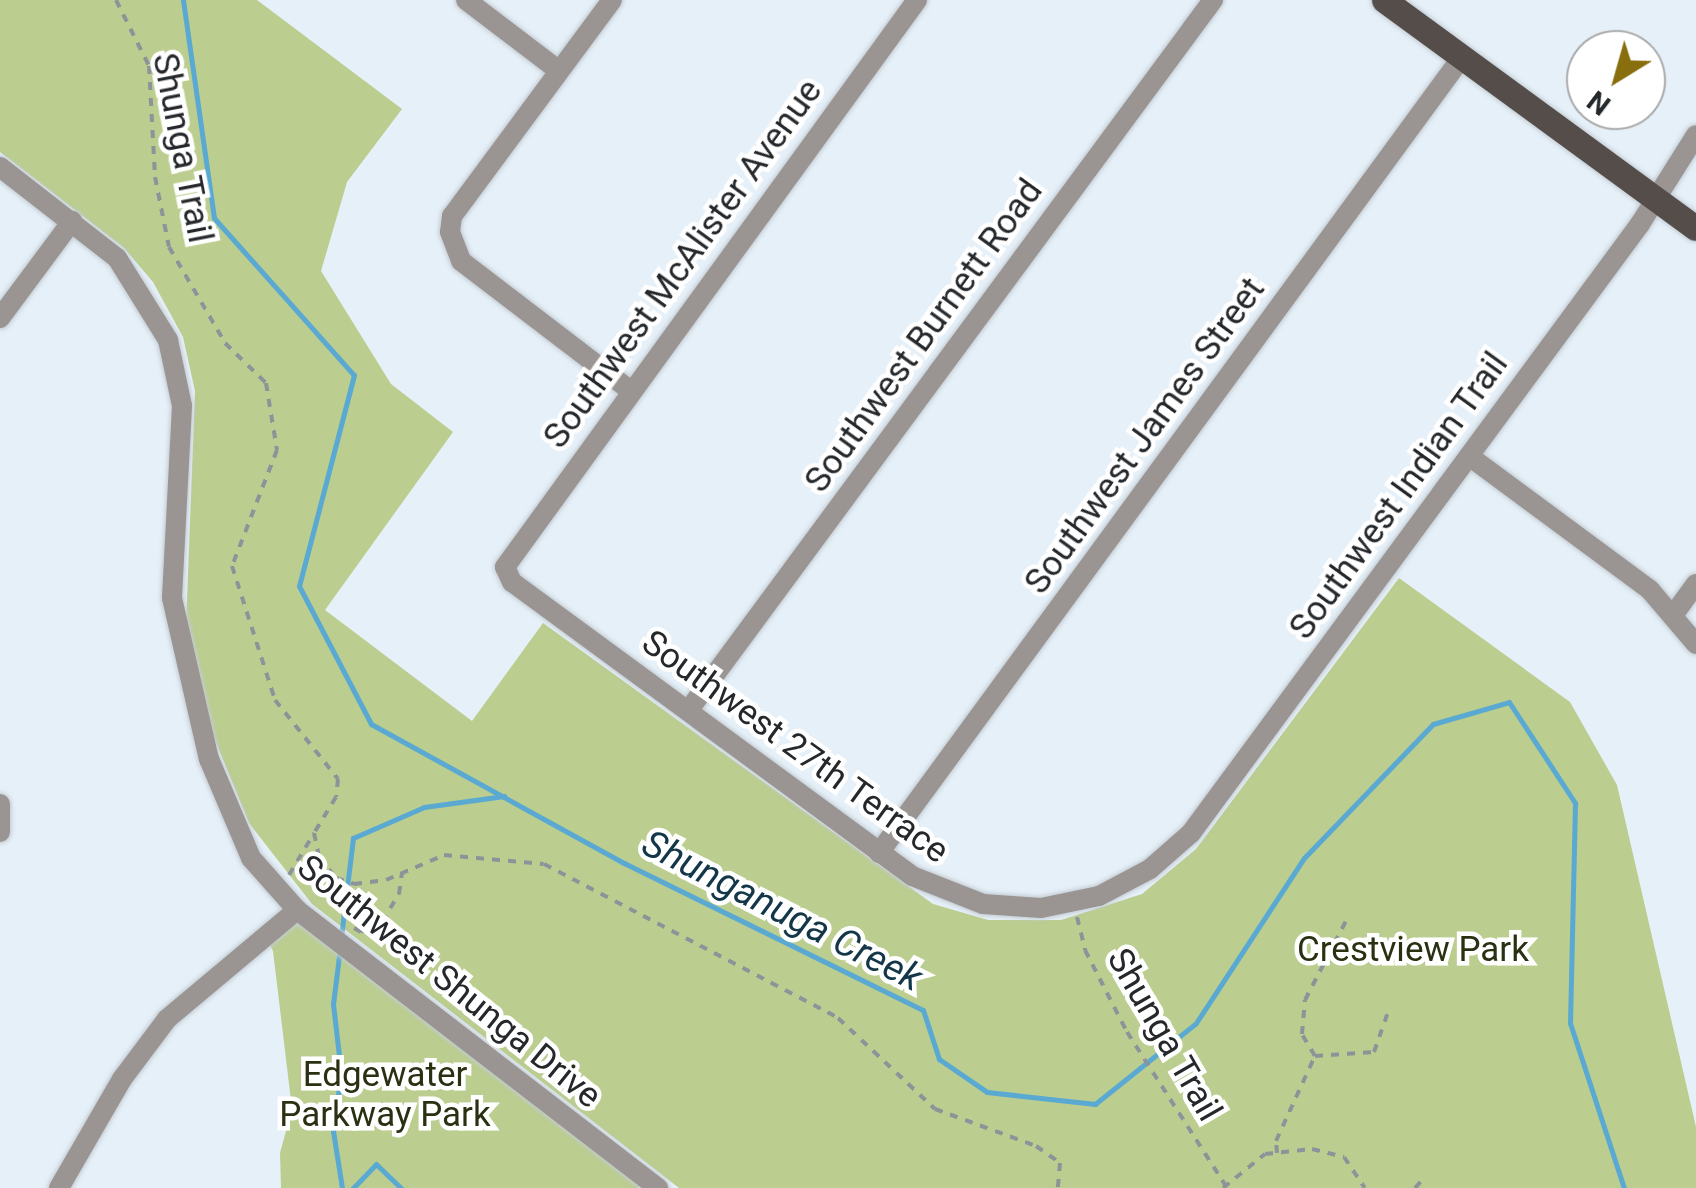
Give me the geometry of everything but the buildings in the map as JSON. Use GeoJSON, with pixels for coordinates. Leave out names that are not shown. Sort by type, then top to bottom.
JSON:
{"type":"FeatureCollection","features":[{"type":"Feature","properties":{"kind":"main road"},"geometry":{"type":"LineString","coordinates":[[1384,0],[1696,228]]}},
{"type":"Feature","properties":{"kind":"street"},"geometry":{"type":"LineString","coordinates":[[466,0],[558,70]]}},
{"type":"Feature","properties":{"kind":"street"},"geometry":{"type":"LineString","coordinates":[[612,0],[452,216],[450,232],[461,261],[630,390]]}},
{"type":"Feature","properties":{"kind":"street","name":"Southwest McAlister Avenue"},"geometry":{"type":"LineString","coordinates":[[505,568],[630,390],[918,0]]}},
{"type":"Feature","properties":{"kind":"street","name":"Southwest Burnett Road"},"geometry":{"type":"LineString","coordinates":[[688,711],[1213,0]]}},
{"type":"Feature","properties":{"kind":"street","name":"Southwest James Street"},"geometry":{"type":"LineString","coordinates":[[880,852],[1462,57]]}},
{"type":"Feature","properties":{"kind":"street","name":"Southwest Indian Trail"},"geometry":{"type":"LineString","coordinates":[[1134,880],[1190,833],[1469,456],[1696,134]]}},
{"type":"Feature","properties":{"kind":"street","name":"Southwest Shunga Drive"},"geometry":{"type":"LineString","coordinates":[[0,168],[72,221],[137,282],[168,340],[182,406],[172,598],[185,670],[209,760],[242,843],[297,910],[647,1185]]}},
{"type":"Feature","properties":{"kind":"street"},"geometry":{"type":"LineString","coordinates":[[0,318],[72,221]]}},
{"type":"Feature","properties":{"kind":"street"},"geometry":{"type":"LineString","coordinates":[[1469,456],[1674,614],[1696,644]]}},
{"type":"Feature","properties":{"kind":"street","name":"Southwest 27th Terrace"},"geometry":{"type":"LineString","coordinates":[[505,568],[512,582],[912,876],[964,900],[1022,908],[1074,903],[1134,880]]}},
{"type":"Feature","properties":{"kind":"street"},"geometry":{"type":"LineString","coordinates":[[1674,614],[1696,584]]}},
{"type":"Feature","properties":{"kind":"street"},"geometry":{"type":"LineString","coordinates":[[59,1188],[122,1079],[167,1019],[297,910]]}},
{"type":"Feature","properties":{"kind":"path","name":"Shunga Trail"},"geometry":{"type":"LineString","coordinates":[[116,0],[149,66],[156,176],[170,246],[224,343],[266,383],[277,450],[232,566],[274,700],[338,779],[336,797],[289,875],[298,887]]}},
{"type":"Feature","properties":{"kind":"path"},"geometry":{"type":"LineString","coordinates":[[314,833],[319,857],[336,878],[354,884],[402,872],[444,855],[544,864],[838,1018],[935,1109],[1036,1146],[1060,1163],[1058,1188]]}},
{"type":"Feature","properties":{"kind":"path"},"geometry":{"type":"LineString","coordinates":[[350,925],[360,932],[382,922],[399,894],[402,872]]}},
{"type":"Feature","properties":{"kind":"path","name":"Shunga Trail"},"geometry":{"type":"LineString","coordinates":[[1074,903],[1085,950],[1127,1032],[1225,1187],[1265,1154],[1328,1150],[1344,1157],[1365,1188]]}},
{"type":"Feature","properties":{"kind":"path"},"geometry":{"type":"LineString","coordinates":[[1315,1056],[1302,1034],[1305,1000],[1347,920]]}},
{"type":"Feature","properties":{"kind":"path"},"geometry":{"type":"LineString","coordinates":[[1315,1056],[1374,1052],[1388,1012]]}},
{"type":"Feature","properties":{"kind":"path"},"geometry":{"type":"LineString","coordinates":[[1277,1153],[1276,1141],[1315,1056]]}},
{"type":"Feature","properties":{"kind":"path"},"geometry":{"type":"LineString","coordinates":[[1415,1188],[1424,1178]]}},
{"type":"Feature","properties":{"kind":"green space","name":"Crestview Park"},"geometry":{"type":"Polygon","coordinates":[[[0,0],[257,0],[402,109],[347,182],[321,271],[391,384],[453,432],[325,610],[472,721],[543,623],[933,904],[988,920],[1061,920],[1142,894],[1196,849],[1399,578],[1570,702],[1617,785],[1696,1127],[1696,1188],[679,1188],[312,904],[249,823],[212,733],[186,626],[195,391],[183,337],[153,282],[124,248],[0,152],[0,0]]]}},
{"type":"Feature","properties":{"kind":"green space","name":"Edgewater Parkway Park"},"geometry":{"type":"Polygon","coordinates":[[[297,910],[645,1178],[638,1188],[281,1188],[280,1153],[292,1109],[273,951],[265,935],[297,910]]]}},
{"type":"Feature","properties":{"kind":"waterway","name":"Shunganuga Creek"},"geometry":{"type":"LineString","coordinates":[[183,0],[214,218],[354,375],[299,586],[371,724],[624,863],[923,1010],[939,1059],[987,1092],[1095,1104],[1196,1023],[1304,858],[1433,724],[1509,702],[1575,803],[1570,1023],[1624,1188]]}},
{"type":"Feature","properties":{"kind":"waterway"},"geometry":{"type":"LineString","coordinates":[[341,937],[353,838],[424,807],[504,796]]}},
{"type":"Feature","properties":{"kind":"waterway"},"geometry":{"type":"LineString","coordinates":[[340,948],[333,1004],[341,1073],[333,1131],[342,1188]]}},
{"type":"Feature","properties":{"kind":"waterway"},"geometry":{"type":"LineString","coordinates":[[353,1188],[376,1164],[401,1188]]}}]}
